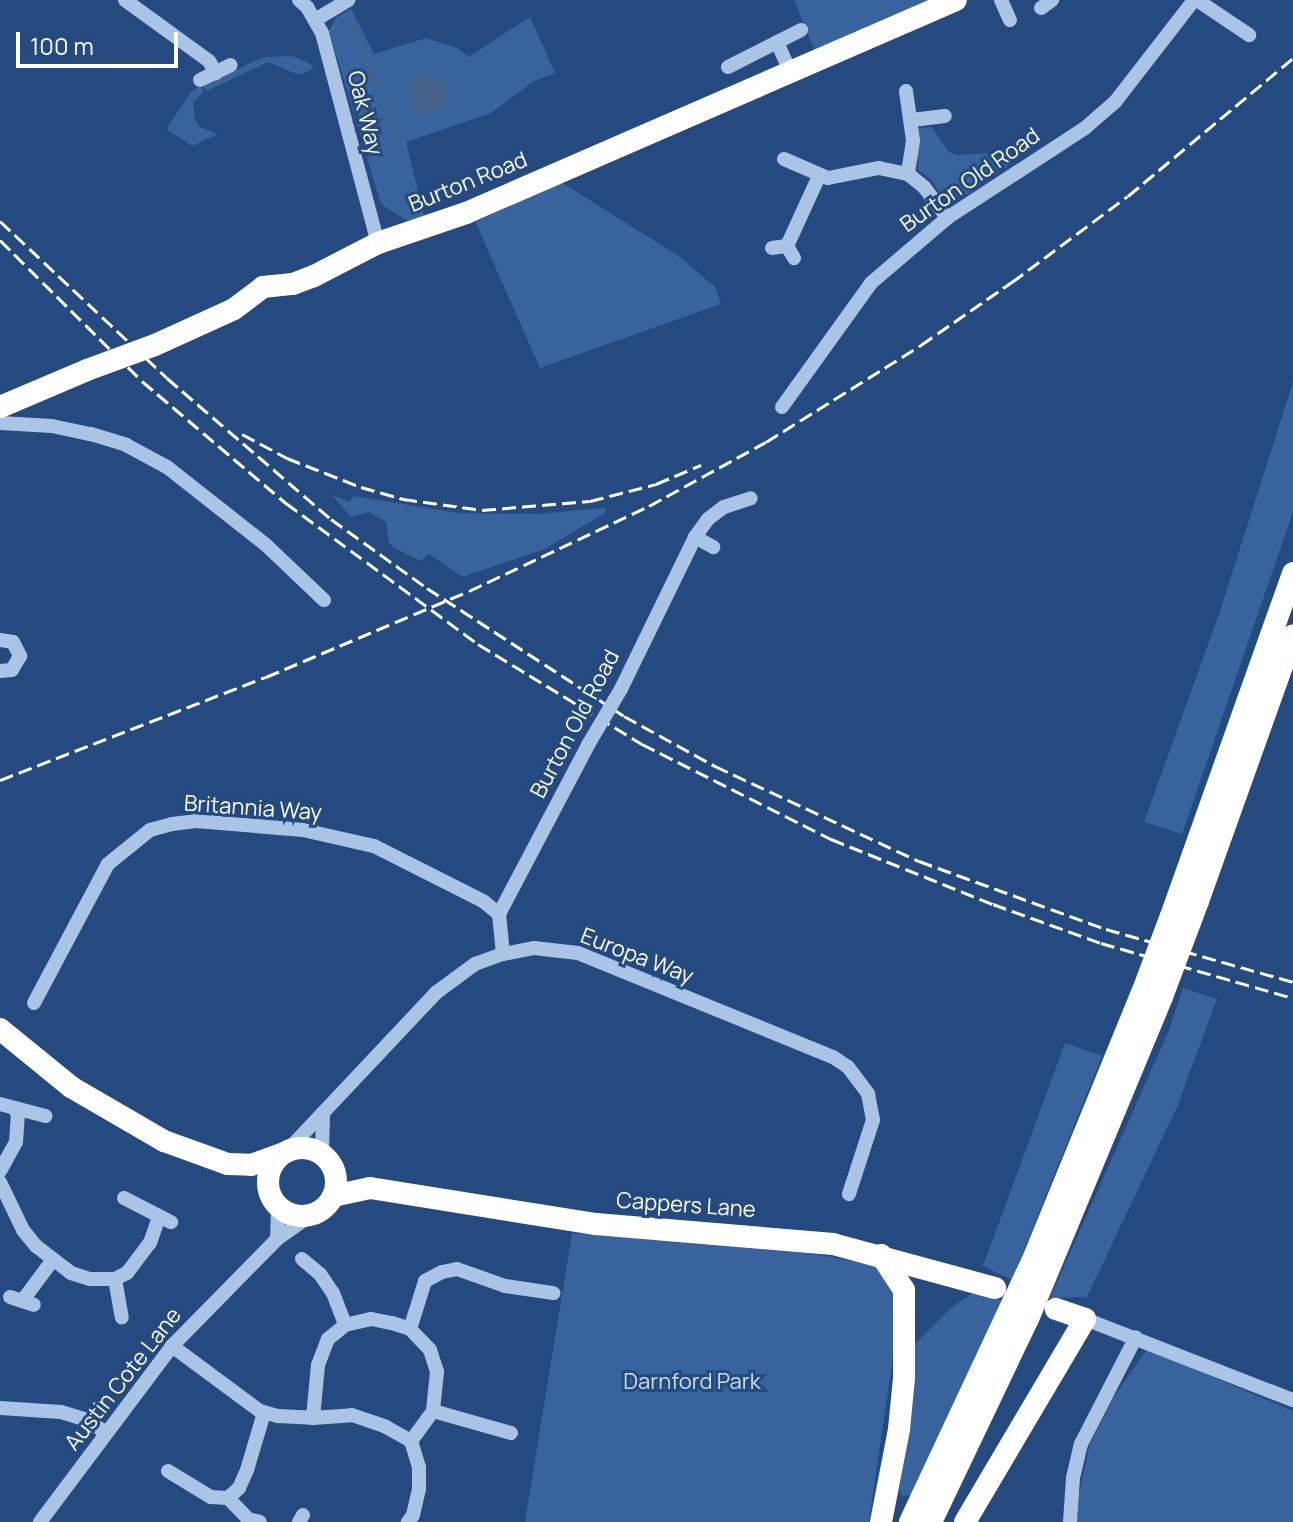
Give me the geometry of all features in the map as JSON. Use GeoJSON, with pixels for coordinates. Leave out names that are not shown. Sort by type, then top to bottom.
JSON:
{"type":"FeatureCollection","features":[{"type":"Feature","properties":{"kind":"highway","name":"Burton Road"},"geometry":{"type":"LineString","coordinates":[[0,407],[155,345],[234,309],[263,287],[293,284],[314,276],[378,243],[466,213],[956,0]]}},
{"type":"Feature","properties":{"kind":"highway"},"geometry":{"type":"LineString","coordinates":[[931,1522],[1028,1319],[1152,995],[1171,916],[1293,573]]}},
{"type":"Feature","properties":{"kind":"highway"},"geometry":{"type":"LineString","coordinates":[[910,1522],[1198,901],[1293,635]]}},
{"type":"Feature","properties":{"kind":"highway"},"geometry":{"type":"LineString","coordinates":[[0,1029],[71,1087],[164,1141],[209,1165],[243,1177],[293,1215],[311,1215],[323,1209],[333,1196],[335,1176],[324,1156],[304,1148],[251,1165],[228,1164],[164,1141]]}},
{"type":"Feature","properties":{"kind":"highway"},"geometry":{"type":"LineString","coordinates":[[274,1200],[269,1172],[284,1153]]}},
{"type":"Feature","properties":{"kind":"highway","name":"Cappers Lane"},"geometry":{"type":"LineString","coordinates":[[324,1156],[370,1188]]}},
{"type":"Feature","properties":{"kind":"highway","name":"Cappers Lane"},"geometry":{"type":"LineString","coordinates":[[333,1196],[370,1188],[596,1224],[833,1244],[995,1288]]}},
{"type":"Feature","properties":{"kind":"highway"},"geometry":{"type":"LineString","coordinates":[[881,1255],[904,1290],[904,1378],[899,1429],[881,1522]]}},
{"type":"Feature","properties":{"kind":"highway"},"geometry":{"type":"LineString","coordinates":[[904,1290],[927,1268]]}},
{"type":"Feature","properties":{"kind":"highway"},"geometry":{"type":"LineString","coordinates":[[965,1522],[1085,1319],[1056,1309]]}},
{"type":"Feature","properties":{"kind":"street"},"geometry":{"type":"LineString","coordinates":[[125,0],[209,61],[216,73]]}},
{"type":"Feature","properties":{"kind":"street","name":"Oak Way"},"geometry":{"type":"LineString","coordinates":[[299,0],[315,20],[378,243]]}},
{"type":"Feature","properties":{"kind":"street"},"geometry":{"type":"LineString","coordinates":[[315,20],[348,0]]}},
{"type":"Feature","properties":{"kind":"street"},"geometry":{"type":"LineString","coordinates":[[1001,0],[1010,20]]}},
{"type":"Feature","properties":{"kind":"street"},"geometry":{"type":"LineString","coordinates":[[1195,0],[1246,28]]}},
{"type":"Feature","properties":{"kind":"street","name":"Burton Old Road"},"geometry":{"type":"LineString","coordinates":[[782,407],[871,283],[947,218],[1085,128],[1115,102],[1195,0]]}},
{"type":"Feature","properties":{"kind":"street"},"geometry":{"type":"LineString","coordinates":[[734,68],[801,30]]}},
{"type":"Feature","properties":{"kind":"street"},"geometry":{"type":"LineString","coordinates":[[777,42],[791,74]]}},
{"type":"Feature","properties":{"kind":"street"},"geometry":{"type":"LineString","coordinates":[[200,80],[231,65]]}},
{"type":"Feature","properties":{"kind":"street"},"geometry":{"type":"LineString","coordinates":[[906,91],[912,120],[913,159],[908,174]]}},
{"type":"Feature","properties":{"kind":"street"},"geometry":{"type":"LineString","coordinates":[[912,120],[945,116]]}},
{"type":"Feature","properties":{"kind":"street"},"geometry":{"type":"LineString","coordinates":[[784,159],[819,176],[839,178],[879,168],[908,174],[924,187],[947,218]]}},
{"type":"Feature","properties":{"kind":"street"},"geometry":{"type":"LineString","coordinates":[[772,248],[791,252],[819,176]]}},
{"type":"Feature","properties":{"kind":"street"},"geometry":{"type":"LineString","coordinates":[[0,423],[52,426],[91,434],[126,445],[167,467],[266,545],[324,600]]}},
{"type":"Feature","properties":{"kind":"street","name":"Burton Old Road"},"geometry":{"type":"LineString","coordinates":[[499,914],[621,689],[695,537],[716,513],[751,498]]}},
{"type":"Feature","properties":{"kind":"street"},"geometry":{"type":"LineString","coordinates":[[695,537],[713,547]]}},
{"type":"Feature","properties":{"kind":"street"},"geometry":{"type":"LineString","coordinates":[[0,640],[13,642],[20,656],[12,670],[0,671]]}},
{"type":"Feature","properties":{"kind":"street","name":"Britannia Way"},"geometry":{"type":"LineString","coordinates":[[34,1003],[108,864],[150,830],[172,824],[196,821],[303,830],[374,846],[483,901],[499,914]]}},
{"type":"Feature","properties":{"kind":"street"},"geometry":{"type":"LineString","coordinates":[[499,914],[503,954]]}},
{"type":"Feature","properties":{"kind":"street","name":"Europa Way"},"geometry":{"type":"LineString","coordinates":[[284,1153],[437,992],[475,964],[534,948],[578,953],[833,1057],[848,1067],[868,1094],[873,1120],[849,1194]]}},
{"type":"Feature","properties":{"kind":"street"},"geometry":{"type":"LineString","coordinates":[[7,1106],[45,1116]]}},
{"type":"Feature","properties":{"kind":"street"},"geometry":{"type":"LineString","coordinates":[[0,1171],[16,1142],[18,1114],[7,1106]]}},
{"type":"Feature","properties":{"kind":"street"},"geometry":{"type":"LineString","coordinates":[[323,1114],[324,1156]]}},
{"type":"Feature","properties":{"kind":"street"},"geometry":{"type":"LineString","coordinates":[[0,1182],[23,1230],[52,1261],[90,1279],[115,1279],[139,1260],[165,1220],[122,1195]]}},
{"type":"Feature","properties":{"kind":"street"},"geometry":{"type":"LineString","coordinates":[[274,1200],[277,1239]]}},
{"type":"Feature","properties":{"kind":"street","name":"Austin Cote Lane"},"geometry":{"type":"LineString","coordinates":[[45,1520],[106,1432],[172,1346],[277,1239],[311,1215]]}},
{"type":"Feature","properties":{"kind":"street"},"geometry":{"type":"LineString","coordinates":[[302,1259],[327,1283],[345,1325]]}},
{"type":"Feature","properties":{"kind":"street"},"geometry":{"type":"LineString","coordinates":[[23,1301],[52,1261]]}},
{"type":"Feature","properties":{"kind":"street"},"geometry":{"type":"LineString","coordinates":[[410,1329],[425,1281],[442,1272],[457,1269],[505,1286],[553,1293]]}},
{"type":"Feature","properties":{"kind":"street"},"geometry":{"type":"LineString","coordinates":[[115,1279],[116,1308]]}},
{"type":"Feature","properties":{"kind":"street"},"geometry":{"type":"LineString","coordinates":[[313,1418],[318,1365],[328,1339],[345,1325],[371,1319],[410,1329],[430,1350],[437,1372],[433,1411],[411,1441]]}},
{"type":"Feature","properties":{"kind":"street"},"geometry":{"type":"LineString","coordinates":[[1085,1319],[1293,1400]]}},
{"type":"Feature","properties":{"kind":"street"},"geometry":{"type":"LineString","coordinates":[[1070,1522],[1073,1478],[1081,1444],[1136,1337]]}},
{"type":"Feature","properties":{"kind":"street"},"geometry":{"type":"LineString","coordinates":[[172,1346],[264,1413],[313,1418],[352,1415],[386,1427],[411,1441],[419,1468],[419,1489],[409,1522]]}},
{"type":"Feature","properties":{"kind":"street"},"geometry":{"type":"LineString","coordinates":[[0,1408],[61,1412],[84,1419],[106,1432]]}},
{"type":"Feature","properties":{"kind":"street"},"geometry":{"type":"LineString","coordinates":[[433,1411],[511,1433]]}},
{"type":"Feature","properties":{"kind":"street"},"geometry":{"type":"LineString","coordinates":[[228,1498],[239,1488],[247,1470],[264,1413]]}},
{"type":"Feature","properties":{"kind":"street"},"geometry":{"type":"LineString","coordinates":[[168,1471],[211,1497],[228,1498],[248,1519],[260,1522]]}},
{"type":"Feature","properties":{"kind":"green space"},"geometry":{"type":"Polygon","coordinates":[[[794,0],[936,0],[816,54],[794,0]]]}},
{"type":"Feature","properties":{"kind":"green space"},"geometry":{"type":"Polygon","coordinates":[[[351,9],[374,54],[426,38],[457,48],[469,57],[530,17],[555,73],[534,81],[491,113],[406,142],[424,216],[408,221],[381,204],[329,31],[336,18],[351,9]]]}},
{"type":"Feature","properties":{"kind":"green space"},"geometry":{"type":"Polygon","coordinates":[[[292,56],[311,64],[313,69],[299,75],[268,62],[207,91],[202,85],[264,57],[292,56]]]}},
{"type":"Feature","properties":{"kind":"green space"},"geometry":{"type":"Polygon","coordinates":[[[200,86],[204,92],[193,102],[195,120],[200,127],[218,134],[192,146],[166,129],[192,91],[200,86]]]}},
{"type":"Feature","properties":{"kind":"green space"},"geometry":{"type":"Polygon","coordinates":[[[932,127],[949,152],[958,155],[1002,152],[1010,165],[950,206],[930,179],[918,170],[918,128],[932,127]]]}},
{"type":"Feature","properties":{"kind":"green space"},"geometry":{"type":"Polygon","coordinates":[[[561,182],[680,257],[715,287],[721,304],[540,368],[474,219],[561,182]]]}},
{"type":"Feature","properties":{"kind":"green space"},"geometry":{"type":"Polygon","coordinates":[[[1293,382],[1293,512],[1182,834],[1144,822],[1220,611],[1293,382]]]}},
{"type":"Feature","properties":{"kind":"green space"},"geometry":{"type":"Polygon","coordinates":[[[332,495],[350,502],[353,496],[459,513],[539,514],[606,508],[605,513],[545,549],[462,577],[429,554],[421,561],[394,548],[389,543],[386,522],[369,512],[351,517],[332,495]]]}},
{"type":"Feature","properties":{"kind":"green space"},"geometry":{"type":"Polygon","coordinates":[[[1183,988],[1217,999],[1177,1107],[1087,1297],[1050,1298],[1169,1030],[1183,988]]]}},
{"type":"Feature","properties":{"kind":"green space"},"geometry":{"type":"Polygon","coordinates":[[[1065,1043],[1102,1056],[1012,1280],[983,1266],[1065,1043]]]}},
{"type":"Feature","properties":{"kind":"green space","name":"Darnford Park"},"geometry":{"type":"Polygon","coordinates":[[[572,1233],[788,1249],[878,1266],[896,1294],[896,1335],[869,1522],[525,1522],[572,1233]]]}},
{"type":"Feature","properties":{"kind":"green space"},"geometry":{"type":"Polygon","coordinates":[[[986,1293],[1003,1302],[913,1495],[902,1496],[899,1490],[913,1388],[914,1345],[952,1307],[971,1294],[986,1293]]]}},
{"type":"Feature","properties":{"kind":"green space"},"geometry":{"type":"Polygon","coordinates":[[[1147,1349],[1293,1411],[1293,1522],[1077,1522],[1079,1494],[1090,1444],[1113,1398],[1147,1349]]]}},
{"type":"Feature","properties":{"kind":"shaded area"},"geometry":{"type":"Polygon","coordinates":[[[428,76],[441,82],[447,95],[441,108],[428,114],[415,108],[409,95],[415,82],[428,76]]]}},
{"type":"Feature","properties":{"kind":"waterway"},"geometry":{"type":"LineString","coordinates":[[348,19],[376,84]]}},
{"type":"Feature","properties":{"kind":"waterway"},"geometry":{"type":"LineString","coordinates":[[382,96],[402,137]]}},
{"type":"Feature","properties":{"kind":"railway"},"geometry":{"type":"LineString","coordinates":[[0,780],[266,677],[469,591],[649,506],[766,442],[921,345],[1012,282],[1128,196],[1293,58]]}},
{"type":"Feature","properties":{"kind":"railway"},"geometry":{"type":"LineString","coordinates":[[0,221],[167,378],[331,519],[427,588],[624,716],[715,766],[919,861],[1106,929],[1293,982]]}},
{"type":"Feature","properties":{"kind":"railway"},"geometry":{"type":"LineString","coordinates":[[0,240],[142,381],[286,503],[478,644],[642,744],[831,839],[993,904],[1101,943],[1293,998]]}},
{"type":"Feature","properties":{"kind":"railway"},"geometry":{"type":"LineString","coordinates":[[242,434],[287,458],[361,487],[403,499],[482,510],[590,501],[656,484],[701,465]]}}]}
